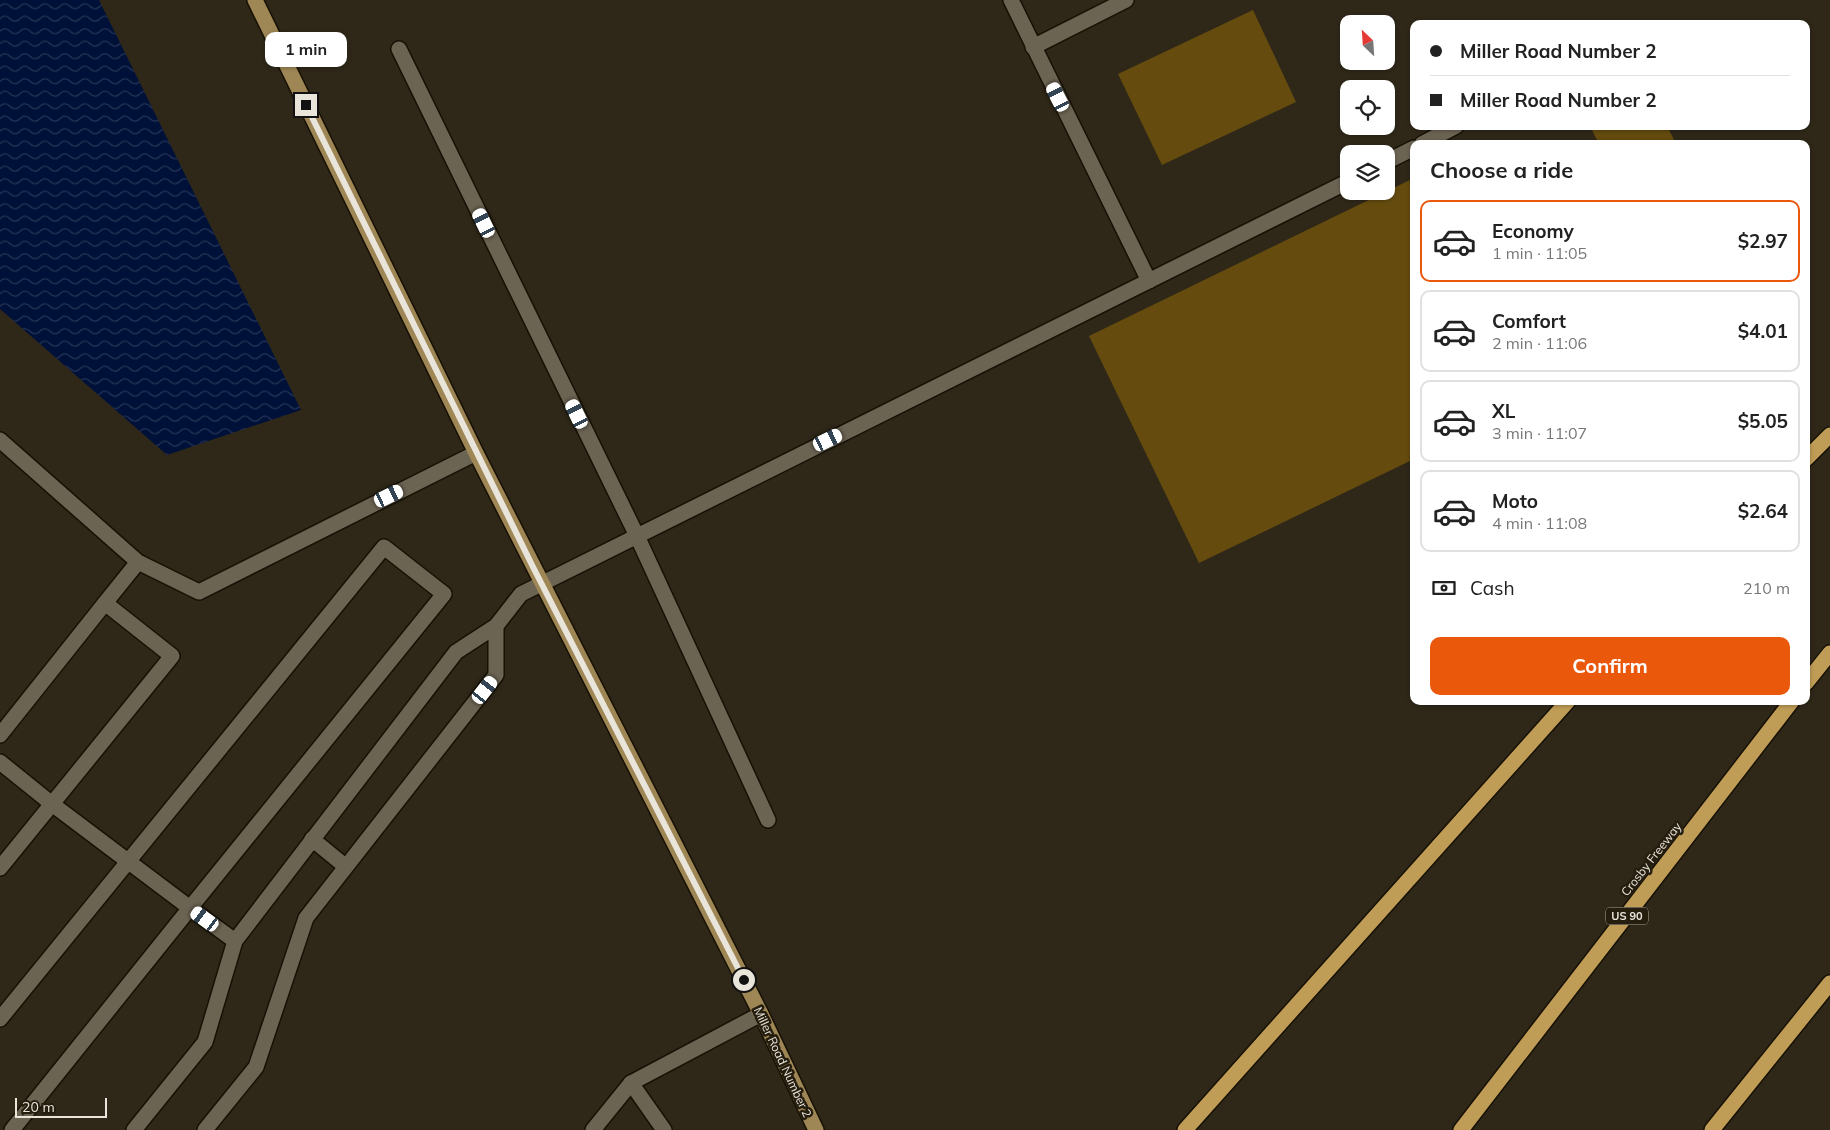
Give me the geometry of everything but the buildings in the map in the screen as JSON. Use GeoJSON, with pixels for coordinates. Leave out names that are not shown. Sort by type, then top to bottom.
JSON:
{"type":"FeatureCollection","features":[{"type":"Feature","properties":{"kind":"highway"},"geometry":{"type":"LineString","coordinates":[[1810,455],[1830,435]]}},
{"type":"Feature","properties":{"kind":"highway"},"geometry":{"type":"LineString","coordinates":[[1810,678],[1830,653]]}},
{"type":"Feature","properties":{"kind":"highway"},"geometry":{"type":"LineString","coordinates":[[1186,1130],[1564,705]]}},
{"type":"Feature","properties":{"kind":"highway","name":"Crosby Freeway"},"geometry":{"type":"LineString","coordinates":[[1461,1130],[1789,705]]}},
{"type":"Feature","properties":{"kind":"highway"},"geometry":{"type":"LineString","coordinates":[[1712,1130],[1830,983]]}},
{"type":"Feature","properties":{"kind":"main road","name":"Miller Road Number 2"},"geometry":{"type":"LineString","coordinates":[[255,0],[476,453],[761,1014],[816,1130]]}},
{"type":"Feature","properties":{"kind":"lane"},"geometry":{"type":"LineString","coordinates":[[1011,0],[1149,281]]}},
{"type":"Feature","properties":{"kind":"lane"},"geometry":{"type":"LineString","coordinates":[[1033,47],[1126,0]]}},
{"type":"Feature","properties":{"kind":"lane"},"geometry":{"type":"LineString","coordinates":[[399,49],[636,536],[768,820]]}},
{"type":"Feature","properties":{"kind":"lane"},"geometry":{"type":"LineString","coordinates":[[1430,140],[1448,130]]}},
{"type":"Feature","properties":{"kind":"lane"},"geometry":{"type":"LineString","coordinates":[[1395,158],[1410,150]]}},
{"type":"Feature","properties":{"kind":"lane"},"geometry":{"type":"LineString","coordinates":[[134,1130],[205,1042],[235,941],[456,652],[496,626],[520,594],[1340,186]]}},
{"type":"Feature","properties":{"kind":"lane"},"geometry":{"type":"LineString","coordinates":[[0,440],[138,562],[199,592],[476,453]]}},
{"type":"Feature","properties":{"kind":"lane"},"geometry":{"type":"LineString","coordinates":[[0,1019],[384,547],[444,594],[12,1130]]}},
{"type":"Feature","properties":{"kind":"lane"},"geometry":{"type":"LineString","coordinates":[[0,735],[138,562]]}},
{"type":"Feature","properties":{"kind":"lane"},"geometry":{"type":"LineString","coordinates":[[0,868],[172,656],[105,603]]}},
{"type":"Feature","properties":{"kind":"lane"},"geometry":{"type":"LineString","coordinates":[[205,1130],[256,1067],[306,918],[496,675],[496,626]]}},
{"type":"Feature","properties":{"kind":"lane"},"geometry":{"type":"LineString","coordinates":[[0,762],[128,862],[235,941]]}},
{"type":"Feature","properties":{"kind":"lane"},"geometry":{"type":"LineString","coordinates":[[312,839],[345,866]]}},
{"type":"Feature","properties":{"kind":"lane"},"geometry":{"type":"LineString","coordinates":[[593,1130],[632,1083],[761,1014]]}},
{"type":"Feature","properties":{"kind":"lane"},"geometry":{"type":"LineString","coordinates":[[632,1083],[664,1130]]}},
{"type":"Feature","properties":{"kind":"water"},"geometry":{"type":"Polygon","coordinates":[[[0,0],[99,0],[301,410],[167,455],[0,309],[0,0]]]}},
{"type":"Feature","properties":{"kind":"route"},"geometry":{"type":"LineString","coordinates":[[306,105],[533,567],[744,980]]}}]}
